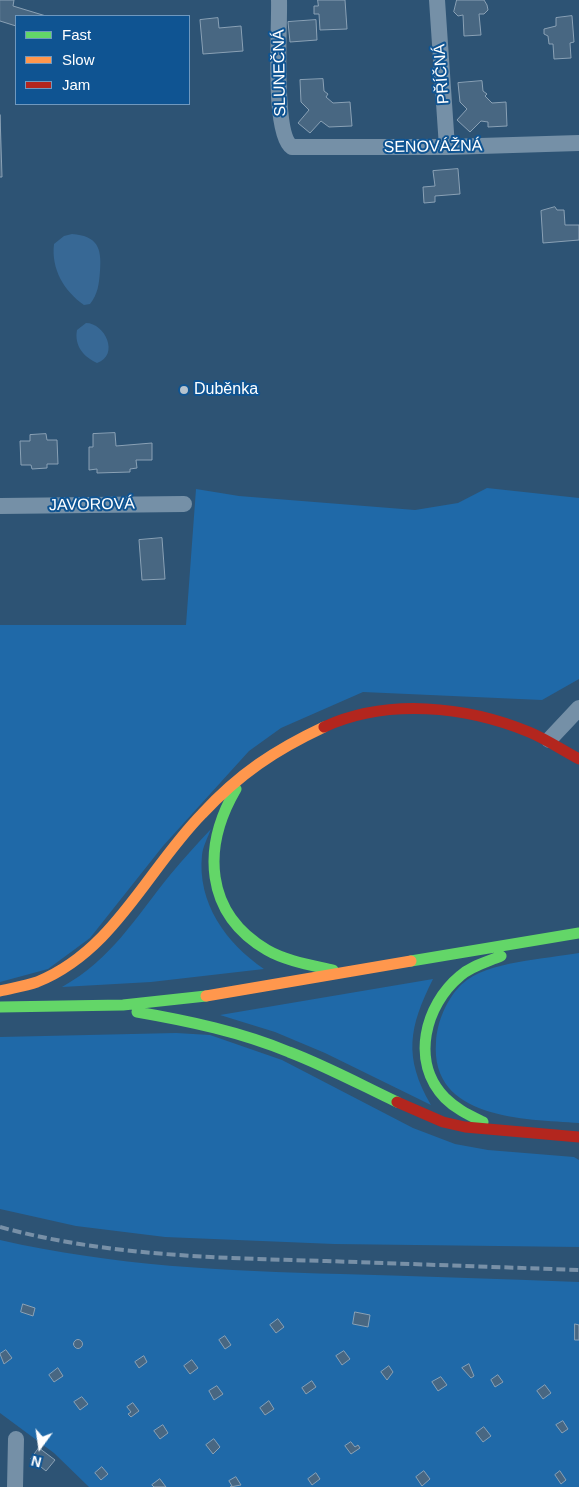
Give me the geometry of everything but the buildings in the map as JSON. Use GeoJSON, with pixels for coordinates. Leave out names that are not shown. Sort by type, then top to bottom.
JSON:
{"type":"FeatureCollection","features":[{"type":"Feature","properties":{"kind":"main road"},"geometry":{"type":"LineString","coordinates":[[0,991],[36,983],[73,963],[88,952],[116,924],[175,844],[202,813],[250,770],[277,750],[324,727],[378,710],[412,707],[481,715],[510,723],[549,740],[579,759]]}},
{"type":"Feature","properties":{"kind":"main road"},"geometry":{"type":"LineString","coordinates":[[250,770],[232,794],[215,838],[213,866],[218,895],[235,923],[266,950],[291,960],[346,972]]}},
{"type":"Feature","properties":{"kind":"main road"},"geometry":{"type":"LineString","coordinates":[[0,1007],[85,1007],[186,999],[574,934]]}},
{"type":"Feature","properties":{"kind":"main road"},"geometry":{"type":"LineString","coordinates":[[510,1130],[478,1121],[461,1112],[437,1091],[425,1061],[424,1046],[429,1022],[440,998],[448,987],[468,970],[502,956],[574,934]]}},
{"type":"Feature","properties":{"kind":"main road"},"geometry":{"type":"LineString","coordinates":[[85,1007],[161,1016],[248,1037],[289,1052],[443,1122],[465,1127],[578,1137]]}},
{"type":"Feature","properties":{"kind":"street","name":"SLUNEČNÁ"},"geometry":{"type":"LineString","coordinates":[[279,0],[278,51],[281,128],[288,144]]}},
{"type":"Feature","properties":{"kind":"street","name":"PŘÍČNÁ"},"geometry":{"type":"LineString","coordinates":[[437,0],[447,147]]}},
{"type":"Feature","properties":{"kind":"street","name":"SENOVÁŽNÁ"},"geometry":{"type":"LineString","coordinates":[[288,144],[297,148],[447,147],[579,143]]}},
{"type":"Feature","properties":{"kind":"street","name":"JAVOROVÁ"},"geometry":{"type":"LineString","coordinates":[[0,506],[184,504]]}},
{"type":"Feature","properties":{"kind":"street"},"geometry":{"type":"LineString","coordinates":[[549,740],[579,708]]}},
{"type":"Feature","properties":{"kind":"street"},"geometry":{"type":"LineString","coordinates":[[15,1487],[16,1439]]}},
{"type":"Feature","properties":{"kind":"shaded area"},"geometry":{"type":"Polygon","coordinates":[[[72,234],[87,237],[99,249],[99,285],[90,304],[84,305],[70,293],[57,271],[54,244],[64,236],[72,234]]]}},
{"type":"Feature","properties":{"kind":"shaded area"},"geometry":{"type":"Polygon","coordinates":[[[86,323],[93,324],[99,328],[104,334],[109,347],[104,359],[97,363],[84,354],[77,341],[77,330],[86,323]]]}},
{"type":"Feature","properties":{"kind":"shaded area"},"geometry":{"type":"Polygon","coordinates":[[[487,488],[579,498],[579,679],[542,700],[363,692],[281,728],[249,751],[163,846],[90,938],[48,969],[0,982],[0,625],[186,625],[196,489],[239,496],[415,510],[458,503],[487,488]]]}},
{"type":"Feature","properties":{"kind":"shaded area"},"geometry":{"type":"Polygon","coordinates":[[[211,829],[202,855],[204,889],[209,905],[226,934],[250,959],[264,969],[151,982],[62,987],[80,976],[109,951],[175,869],[211,829]]]}},
{"type":"Feature","properties":{"kind":"shaded area"},"geometry":{"type":"Polygon","coordinates":[[[579,953],[579,1123],[533,1120],[508,1116],[485,1110],[464,1101],[448,1087],[438,1068],[437,1034],[447,1003],[452,996],[462,984],[486,970],[534,959],[579,953]]]}},
{"type":"Feature","properties":{"kind":"shaded area"},"geometry":{"type":"Polygon","coordinates":[[[433,979],[414,1027],[412,1042],[416,1072],[431,1105],[325,1053],[275,1032],[220,1015],[433,979]]]}},
{"type":"Feature","properties":{"kind":"shaded area"},"geometry":{"type":"Polygon","coordinates":[[[176,1033],[210,1035],[282,1060],[413,1128],[455,1144],[488,1150],[574,1157],[579,1160],[579,1247],[334,1244],[165,1237],[76,1226],[0,1209],[0,1037],[176,1033]]]}},
{"type":"Feature","properties":{"kind":"shaded area"},"geometry":{"type":"Polygon","coordinates":[[[0,1240],[85,1256],[170,1266],[298,1273],[579,1282],[579,1487],[89,1487],[54,1453],[0,1413],[0,1240]]]}},
{"type":"Feature","properties":{"kind":"railway"},"geometry":{"type":"LineString","coordinates":[[0,1227],[80,1244],[162,1254],[579,1270]]}},
{"type":"Feature","properties":{"kind":"traffic: fast"},"geometry":{"type":"LineString","coordinates":[[236,789],[225,811],[218,833],[214,856],[215,877],[221,898],[231,917],[246,935],[274,954],[333,970]]}},
{"type":"Feature","properties":{"kind":"traffic: fast"},"geometry":{"type":"LineString","coordinates":[[411,961],[579,933]]}},
{"type":"Feature","properties":{"kind":"traffic: fast"},"geometry":{"type":"LineString","coordinates":[[483,1122],[463,1112],[445,1098],[434,1084],[428,1068],[425,1051],[426,1034],[438,1002],[448,988],[469,970],[501,956]]}},
{"type":"Feature","properties":{"kind":"traffic: fast"},"geometry":{"type":"LineString","coordinates":[[0,1007],[123,1005],[206,996]]}},
{"type":"Feature","properties":{"kind":"traffic: fast"},"geometry":{"type":"LineString","coordinates":[[137,1012],[214,1028],[271,1045],[316,1063],[397,1102]]}},
{"type":"Feature","properties":{"kind":"traffic: slow"},"geometry":{"type":"LineString","coordinates":[[0,991],[37,982],[64,968],[88,951],[128,907],[182,836],[216,800],[258,764],[324,727]]}},
{"type":"Feature","properties":{"kind":"traffic: slow"},"geometry":{"type":"LineString","coordinates":[[206,996],[411,961]]}},
{"type":"Feature","properties":{"kind":"traffic: jam"},"geometry":{"type":"LineString","coordinates":[[324,727],[348,718],[374,712],[400,709],[453,711],[505,723],[529,732],[579,759]]}},
{"type":"Feature","properties":{"kind":"traffic: jam"},"geometry":{"type":"LineString","coordinates":[[397,1102],[443,1122],[465,1127],[579,1137]]}},
{"type":"Feature","properties":{"kind":"place","name":"Duběnka"},"geometry":{"type":"Point","coordinates":[184,390]}}]}
